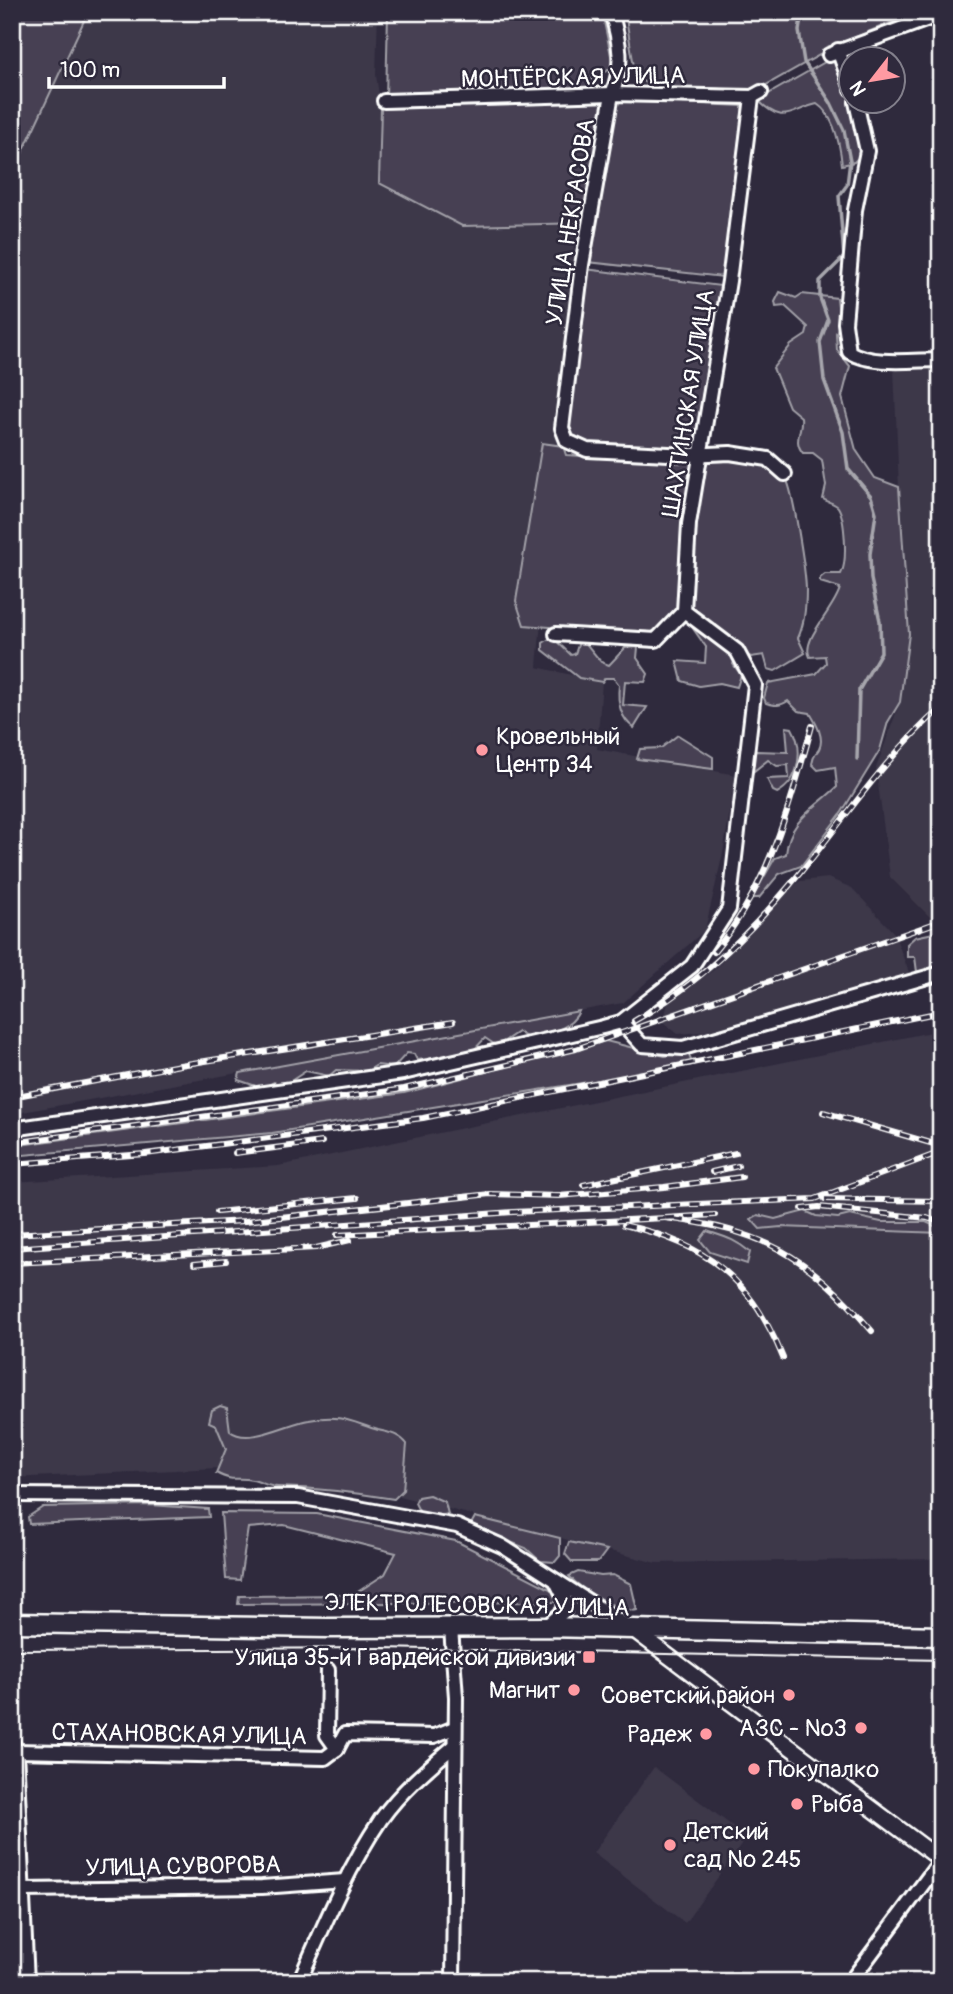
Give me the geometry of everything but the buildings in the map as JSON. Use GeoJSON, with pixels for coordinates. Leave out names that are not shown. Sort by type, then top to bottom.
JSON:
{"type":"FeatureCollection","features":[{"type":"Feature","properties":{"kind":"main road","name":"ЭЛЕКТРОЛЕСОВСКАЯ УЛИЦА"},"geometry":{"type":"LineString","coordinates":[[12,1623],[452,1629],[546,1627],[941,1636]]}},
{"type":"Feature","properties":{"kind":"street","name":"УЛИЦА НЕКРАСОВА"},"geometry":{"type":"LineString","coordinates":[[611,12],[620,41],[621,74],[612,94],[568,364],[562,428],[568,441],[587,450],[701,455]]}},
{"type":"Feature","properties":{"kind":"street"},"geometry":{"type":"LineString","coordinates":[[851,46],[931,18],[941,18]]}},
{"type":"Feature","properties":{"kind":"street","name":"МОНТЁРСКАЯ УЛИЦА"},"geometry":{"type":"LineString","coordinates":[[384,101],[612,94],[757,95]]}},
{"type":"Feature","properties":{"kind":"street","name":"ШАХТИНСКАЯ УЛИЦА"},"geometry":{"type":"LineString","coordinates":[[684,611],[689,524],[757,95]]}},
{"type":"Feature","properties":{"kind":"street"},"geometry":{"type":"LineString","coordinates":[[859,116],[867,151],[855,210],[845,323],[849,352],[859,358],[883,360],[941,359]]}},
{"type":"Feature","properties":{"kind":"street"},"geometry":{"type":"LineString","coordinates":[[701,455],[730,453],[768,459],[785,474]]}},
{"type":"Feature","properties":{"kind":"street"},"geometry":{"type":"LineString","coordinates":[[12,1129],[403,1073],[621,1022],[692,966],[729,909],[755,685],[737,651],[684,611],[656,640],[556,634]]}},
{"type":"Feature","properties":{"kind":"street"},"geometry":{"type":"LineString","coordinates":[[621,1022],[642,1045],[683,1048],[941,974]]}},
{"type":"Feature","properties":{"kind":"street"},"geometry":{"type":"LineString","coordinates":[[12,1494],[298,1497],[372,1508],[457,1526],[502,1546],[635,1631],[941,1860],[850,1982]]}},
{"type":"Feature","properties":{"kind":"street"},"geometry":{"type":"LineString","coordinates":[[546,1627],[564,1611],[565,1599],[556,1581]]}},
{"type":"Feature","properties":{"kind":"street"},"geometry":{"type":"LineString","coordinates":[[452,1629],[456,1697],[453,1747],[453,1982]]}},
{"type":"Feature","properties":{"kind":"street"},"geometry":{"type":"LineString","coordinates":[[328,1670],[327,1735],[337,1749]]}},
{"type":"Feature","properties":{"kind":"street","name":"СТАХАНОВСКАЯ УЛИЦА"},"geometry":{"type":"LineString","coordinates":[[14,1746],[325,1758],[337,1749],[345,1734],[434,1736],[454,1728]]}},
{"type":"Feature","properties":{"kind":"street"},"geometry":{"type":"LineString","coordinates":[[14,1746],[27,1982]]}},
{"type":"Feature","properties":{"kind":"street"},"geometry":{"type":"LineString","coordinates":[[299,1982],[345,1881],[381,1819],[420,1774],[453,1747]]}},
{"type":"Feature","properties":{"kind":"street","name":"УЛИЦА СУВОРОВА"},"geometry":{"type":"LineString","coordinates":[[22,1890],[262,1887],[345,1881]]}},
{"type":"Feature","properties":{"kind":"shaded area"},"geometry":{"type":"Polygon","coordinates":[[[12,12],[88,12],[12,175],[12,12]]]}},
{"type":"Feature","properties":{"kind":"shaded area"},"geometry":{"type":"Polygon","coordinates":[[[88,12],[378,12],[376,75],[381,108],[379,183],[576,222],[537,667],[602,682],[597,749],[736,775],[723,853],[705,930],[623,1003],[12,1114],[12,175],[88,12]]]}},
{"type":"Feature","properties":{"kind":"shaded area"},"geometry":{"type":"Polygon","coordinates":[[[388,12],[602,12],[613,65],[606,72],[593,71],[592,88],[386,99],[388,12]]]}},
{"type":"Feature","properties":{"kind":"shaded area"},"geometry":{"type":"Polygon","coordinates":[[[625,12],[912,14],[841,43],[754,92],[709,88],[653,91],[635,73],[625,12]]]}},
{"type":"Feature","properties":{"kind":"shaded area"},"geometry":{"type":"Polygon","coordinates":[[[834,57],[838,68],[838,116],[854,116],[862,154],[854,162],[842,165],[832,123],[817,104],[781,115],[758,100],[834,57]]]}},
{"type":"Feature","properties":{"kind":"shaded area"},"geometry":{"type":"Polygon","coordinates":[[[616,100],[743,106],[723,277],[588,262],[616,100]]]}},
{"type":"Feature","properties":{"kind":"shaded area"},"geometry":{"type":"Polygon","coordinates":[[[604,101],[587,223],[462,226],[379,183],[381,108],[604,101]]]}},
{"type":"Feature","properties":{"kind":"shaded area"},"geometry":{"type":"Polygon","coordinates":[[[585,269],[721,286],[693,451],[590,445],[572,437],[566,421],[585,269]]]}},
{"type":"Feature","properties":{"kind":"shaded area"},"geometry":{"type":"Polygon","coordinates":[[[780,292],[796,298],[802,294],[837,298],[840,323],[836,333],[837,350],[850,366],[842,397],[856,450],[875,478],[899,487],[909,634],[900,702],[888,722],[880,750],[842,812],[801,866],[779,874],[759,898],[752,898],[775,858],[786,854],[788,842],[797,824],[837,787],[835,767],[818,770],[812,764],[821,740],[810,713],[798,711],[788,701],[775,705],[766,703],[764,698],[768,683],[816,674],[826,663],[825,656],[810,657],[808,650],[814,633],[840,588],[820,582],[820,578],[825,574],[841,574],[845,550],[844,530],[837,506],[823,499],[826,486],[822,460],[813,453],[803,453],[800,448],[798,440],[801,417],[789,407],[773,368],[791,345],[806,335],[808,327],[785,306],[776,307],[775,302],[780,292]]]}},
{"type":"Feature","properties":{"kind":"shaded area"},"geometry":{"type":"Polygon","coordinates":[[[894,369],[941,370],[941,928],[890,877],[876,768],[900,702],[909,634],[901,538],[894,369]]]}},
{"type":"Feature","properties":{"kind":"shaded area"},"geometry":{"type":"Polygon","coordinates":[[[542,443],[563,446],[566,455],[693,462],[681,531],[679,611],[653,635],[524,625],[516,601],[542,443]]]}},
{"type":"Feature","properties":{"kind":"shaded area"},"geometry":{"type":"Polygon","coordinates":[[[730,458],[773,468],[785,477],[788,484],[805,581],[805,615],[798,638],[805,653],[775,671],[768,669],[764,655],[751,657],[744,654],[736,657],[733,664],[741,675],[737,687],[720,683],[699,686],[682,681],[677,661],[705,663],[706,647],[687,620],[690,532],[705,460],[730,458]]]}},
{"type":"Feature","properties":{"kind":"shaded area"},"geometry":{"type":"Polygon","coordinates":[[[552,637],[571,655],[575,654],[579,642],[584,641],[601,662],[609,665],[625,648],[638,647],[637,658],[648,674],[645,682],[625,681],[623,705],[647,707],[634,728],[623,714],[619,703],[619,685],[614,678],[605,678],[602,682],[579,678],[543,650],[543,643],[552,637]]]}},
{"type":"Feature","properties":{"kind":"shaded area"},"geometry":{"type":"Polygon","coordinates":[[[786,727],[792,728],[796,736],[798,764],[791,781],[777,793],[767,779],[789,778],[788,765],[777,766],[768,760],[754,771],[750,769],[750,758],[756,751],[788,752],[786,727]]]}},
{"type":"Feature","properties":{"kind":"shaded area"},"geometry":{"type":"Polygon","coordinates":[[[678,735],[713,757],[713,769],[637,759],[640,749],[661,748],[678,735]]]}},
{"type":"Feature","properties":{"kind":"shaded area"},"geometry":{"type":"Polygon","coordinates":[[[828,878],[852,888],[894,933],[910,975],[828,996],[718,1031],[678,1034],[663,1022],[668,1003],[716,968],[788,890],[800,881],[828,878]]]}},
{"type":"Feature","properties":{"kind":"shaded area"},"geometry":{"type":"Polygon","coordinates":[[[938,932],[941,965],[925,972],[917,972],[915,957],[907,957],[907,944],[915,937],[938,932]]]}},
{"type":"Feature","properties":{"kind":"shaded area"},"geometry":{"type":"Polygon","coordinates":[[[579,1011],[570,1023],[558,1030],[528,1038],[518,1032],[497,1046],[485,1038],[473,1051],[463,1055],[417,1060],[414,1054],[407,1053],[394,1067],[377,1065],[367,1071],[336,1070],[329,1076],[306,1071],[283,1086],[274,1082],[262,1088],[238,1080],[240,1073],[579,1011]]]}},
{"type":"Feature","properties":{"kind":"shaded area"},"geometry":{"type":"Polygon","coordinates":[[[941,1030],[941,1559],[656,1563],[280,1465],[12,1478],[12,1182],[278,1166],[941,1030]]]}},
{"type":"Feature","properties":{"kind":"shaded area"},"geometry":{"type":"Polygon","coordinates":[[[606,1041],[665,1056],[688,1053],[693,1065],[272,1133],[12,1156],[12,1146],[404,1093],[606,1041]]]}},
{"type":"Feature","properties":{"kind":"shaded area"},"geometry":{"type":"Polygon","coordinates":[[[805,1211],[816,1216],[838,1218],[850,1215],[881,1222],[926,1222],[941,1229],[941,1233],[781,1227],[760,1229],[751,1219],[758,1215],[775,1219],[805,1211]]]}},
{"type":"Feature","properties":{"kind":"shaded area"},"geometry":{"type":"Polygon","coordinates":[[[707,1231],[735,1241],[750,1252],[747,1264],[710,1252],[700,1240],[707,1231]]]}},
{"type":"Feature","properties":{"kind":"shaded area"},"geometry":{"type":"Polygon","coordinates":[[[220,1406],[227,1408],[230,1431],[238,1435],[258,1435],[300,1422],[337,1418],[397,1436],[407,1444],[403,1490],[394,1499],[306,1488],[274,1487],[222,1476],[216,1473],[226,1449],[216,1425],[209,1422],[212,1410],[220,1406]]]}},
{"type":"Feature","properties":{"kind":"shaded area"},"geometry":{"type":"Polygon","coordinates":[[[429,1495],[445,1502],[448,1514],[439,1516],[420,1513],[415,1503],[418,1497],[429,1495]]]}},
{"type":"Feature","properties":{"kind":"shaded area"},"geometry":{"type":"Polygon","coordinates":[[[150,1505],[208,1509],[209,1517],[29,1524],[28,1517],[43,1507],[150,1505]]]}},
{"type":"Feature","properties":{"kind":"shaded area"},"geometry":{"type":"Polygon","coordinates":[[[221,1513],[317,1514],[456,1541],[558,1593],[557,1602],[238,1604],[239,1596],[353,1595],[385,1574],[396,1553],[284,1525],[248,1528],[240,1580],[226,1579],[221,1513]]]}},
{"type":"Feature","properties":{"kind":"shaded area"},"geometry":{"type":"Polygon","coordinates":[[[475,1517],[560,1538],[560,1556],[555,1562],[540,1561],[526,1548],[470,1526],[475,1517]]]}},
{"type":"Feature","properties":{"kind":"shaded area"},"geometry":{"type":"Polygon","coordinates":[[[569,1542],[607,1550],[598,1562],[572,1562],[565,1554],[569,1542]]]}},
{"type":"Feature","properties":{"kind":"shaded area"},"geometry":{"type":"Polygon","coordinates":[[[578,1572],[613,1575],[631,1584],[637,1610],[621,1608],[591,1594],[569,1576],[578,1572]]]}},
{"type":"Feature","properties":{"kind":"shaded area","name":"Детский сад № 245"},"geometry":{"type":"Polygon","coordinates":[[[654,1767],[747,1837],[685,1923],[593,1853],[654,1767]]]}},
{"type":"Feature","properties":{"kind":"waterway"},"geometry":{"type":"LineString","coordinates":[[802,12],[799,31],[804,62],[831,103],[844,130],[850,161],[847,185],[839,196],[844,257],[820,281],[820,298],[828,320],[820,342],[824,380],[843,432],[848,469],[871,496],[876,513],[870,554],[871,579],[880,621],[881,652],[859,690],[857,759]]}},
{"type":"Feature","properties":{"kind":"tram line"},"geometry":{"type":"LineString","coordinates":[[12,1650],[382,1648],[941,1660]]}},
{"type":"Feature","properties":{"kind":"railway"},"geometry":{"type":"LineString","coordinates":[[634,1021],[703,974],[764,915],[884,767],[941,708]]}},
{"type":"Feature","properties":{"kind":"railway"},"geometry":{"type":"LineString","coordinates":[[714,952],[733,927],[763,873],[786,815],[812,726]]}},
{"type":"Feature","properties":{"kind":"railway"},"geometry":{"type":"LineString","coordinates":[[12,1143],[404,1089],[576,1049],[941,921]]}},
{"type":"Feature","properties":{"kind":"railway"},"geometry":{"type":"LineString","coordinates":[[12,1164],[145,1154],[423,1118],[941,1012]]}},
{"type":"Feature","properties":{"kind":"railway"},"geometry":{"type":"LineString","coordinates":[[12,1097],[180,1065],[453,1022]]}},
{"type":"Feature","properties":{"kind":"railway"},"geometry":{"type":"LineString","coordinates":[[823,1112],[941,1146]]}},
{"type":"Feature","properties":{"kind":"railway"},"geometry":{"type":"LineString","coordinates":[[235,1153],[322,1142]]}},
{"type":"Feature","properties":{"kind":"railway"},"geometry":{"type":"LineString","coordinates":[[12,1248],[513,1212],[815,1199],[941,1152]]}},
{"type":"Feature","properties":{"kind":"railway"},"geometry":{"type":"LineString","coordinates":[[583,1185],[736,1153]]}},
{"type":"Feature","properties":{"kind":"railway"},"geometry":{"type":"LineString","coordinates":[[712,1172],[738,1166]]}},
{"type":"Feature","properties":{"kind":"railway"},"geometry":{"type":"LineString","coordinates":[[12,1234],[245,1221],[490,1194],[559,1196],[742,1177]]}},
{"type":"Feature","properties":{"kind":"railway"},"geometry":{"type":"LineString","coordinates":[[217,1212],[357,1198]]}},
{"type":"Feature","properties":{"kind":"railway"},"geometry":{"type":"LineString","coordinates":[[825,1199],[941,1201]]}},
{"type":"Feature","properties":{"kind":"railway"},"geometry":{"type":"LineString","coordinates":[[802,1209],[819,1207],[927,1218],[941,1223]]}},
{"type":"Feature","properties":{"kind":"railway"},"geometry":{"type":"LineString","coordinates":[[715,1215],[665,1218],[730,1230],[781,1250],[826,1283],[872,1331]]}},
{"type":"Feature","properties":{"kind":"railway"},"geometry":{"type":"LineString","coordinates":[[337,1235],[665,1218]]}},
{"type":"Feature","properties":{"kind":"railway"},"geometry":{"type":"LineString","coordinates":[[624,1225],[679,1242],[723,1269],[757,1307],[783,1358]]}},
{"type":"Feature","properties":{"kind":"railway"},"geometry":{"type":"LineString","coordinates":[[12,1263],[316,1248],[350,1240]]}},
{"type":"Feature","properties":{"kind":"railway"},"geometry":{"type":"LineString","coordinates":[[194,1264],[226,1261]]}},
{"type":"Feature","properties":{"kind":"place","name":"Кровельный Центр 34"},"geometry":{"type":"Point","coordinates":[482,750]}},
{"type":"Feature","properties":{"kind":"place","name":"Улица 35-й Гвардейской дивизии"},"geometry":{"type":"Point","coordinates":[589,1657]}},
{"type":"Feature","properties":{"kind":"place","name":"Магнит"},"geometry":{"type":"Point","coordinates":[574,1690]}},
{"type":"Feature","properties":{"kind":"place","name":"Советский район"},"geometry":{"type":"Point","coordinates":[789,1695]}},
{"type":"Feature","properties":{"kind":"place","name":"АЗС - №3"},"geometry":{"type":"Point","coordinates":[861,1728]}},
{"type":"Feature","properties":{"kind":"place","name":"Радеж"},"geometry":{"type":"Point","coordinates":[706,1734]}},
{"type":"Feature","properties":{"kind":"place","name":"Покупалко"},"geometry":{"type":"Point","coordinates":[754,1769]}},
{"type":"Feature","properties":{"kind":"place","name":"Рыба"},"geometry":{"type":"Point","coordinates":[797,1804]}},
{"type":"Feature","properties":{"kind":"place","name":"Детский сад № 245"},"geometry":{"type":"Point","coordinates":[670,1845]}}]}
